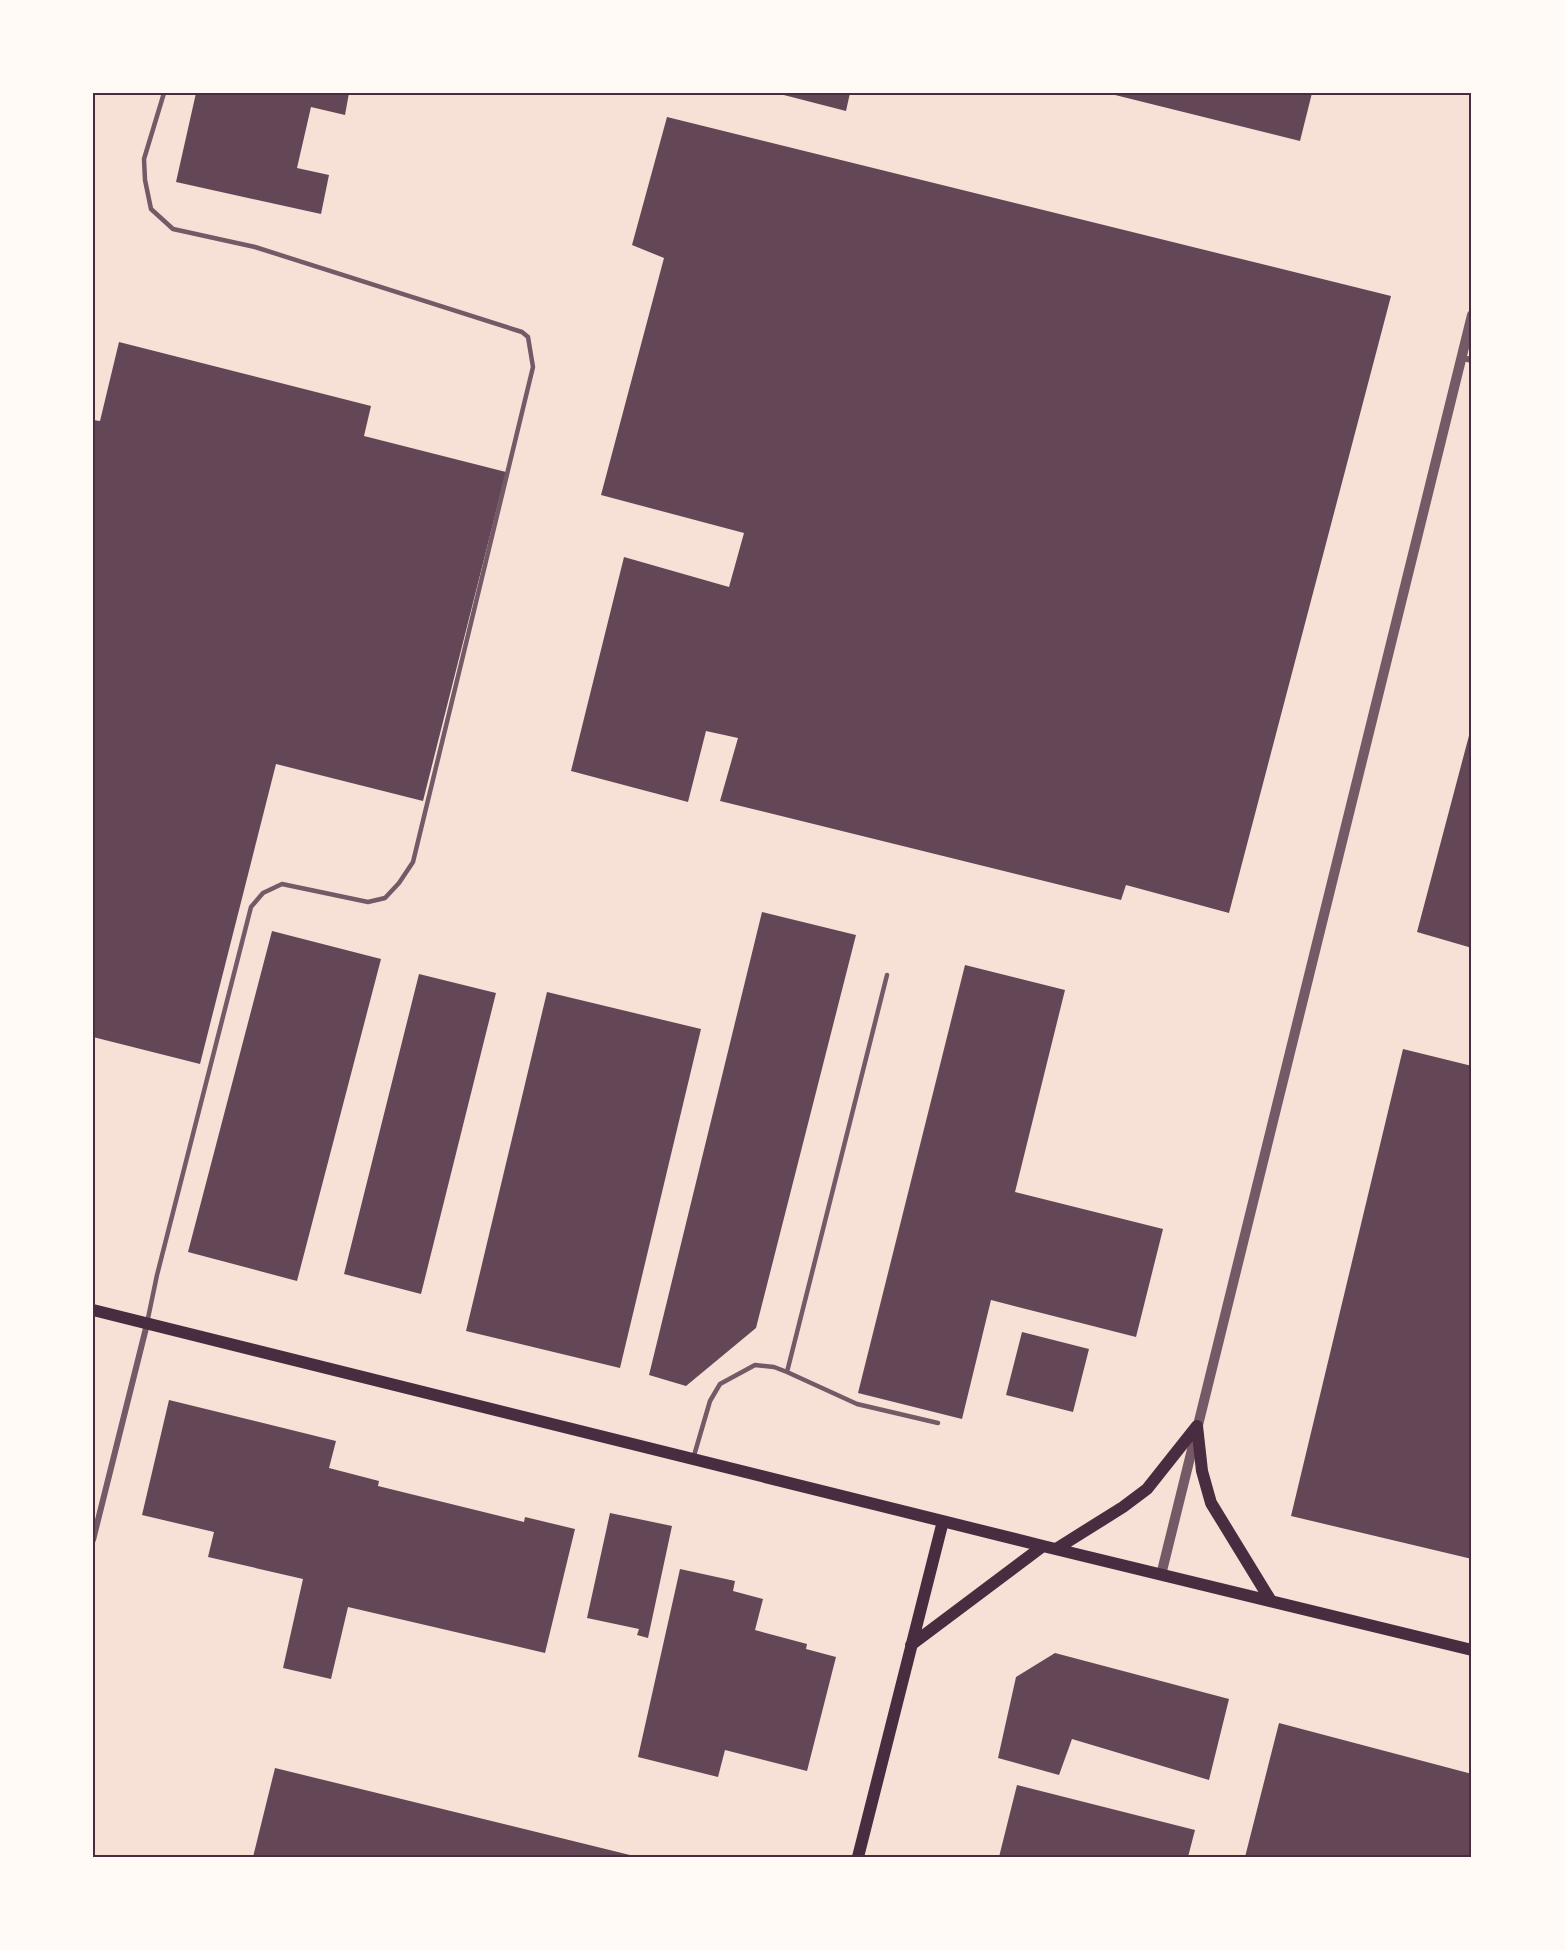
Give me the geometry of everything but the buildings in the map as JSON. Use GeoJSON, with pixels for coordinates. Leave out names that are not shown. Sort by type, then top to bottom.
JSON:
{"type":"FeatureCollection","features":[{"type":"Feature","properties":{"kind":"main road"},"geometry":{"type":"LineString","coordinates":[[93,1310],[1472,1650]]}},
{"type":"Feature","properties":{"kind":"main road"},"geometry":{"type":"LineString","coordinates":[[1056,1549],[1123,1507],[1147,1489],[1197,1426]]}},
{"type":"Feature","properties":{"kind":"main road"},"geometry":{"type":"LineString","coordinates":[[1197,1426],[1202,1471],[1211,1503],[1271,1601]]}},
{"type":"Feature","properties":{"kind":"main road"},"geometry":{"type":"LineString","coordinates":[[858,1857],[943,1521]]}},
{"type":"Feature","properties":{"kind":"main road"},"geometry":{"type":"LineString","coordinates":[[911,1645],[1043,1546]]}},
{"type":"Feature","properties":{"kind":"street"},"geometry":{"type":"LineString","coordinates":[[1161,1575],[1467,359],[1472,315]]}},
{"type":"Feature","properties":{"kind":"street"},"geometry":{"type":"LineString","coordinates":[[93,1540],[147,1323]]}},
{"type":"Feature","properties":{"kind":"lane"},"geometry":{"type":"LineString","coordinates":[[147,1323],[157,1275],[251,907],[263,893],[282,884],[368,902],[385,898],[399,883],[413,862],[533,367],[528,338],[522,332],[255,247],[172,229],[151,209],[145,180],[144,159],[164,93]]}},
{"type":"Feature","properties":{"kind":"lane"},"geometry":{"type":"LineString","coordinates":[[787,1372],[887,975]]}},
{"type":"Feature","properties":{"kind":"lane"},"geometry":{"type":"LineString","coordinates":[[693,1459],[710,1401],[720,1384],[755,1365],[774,1367],[857,1404],[938,1423]]}}]}
